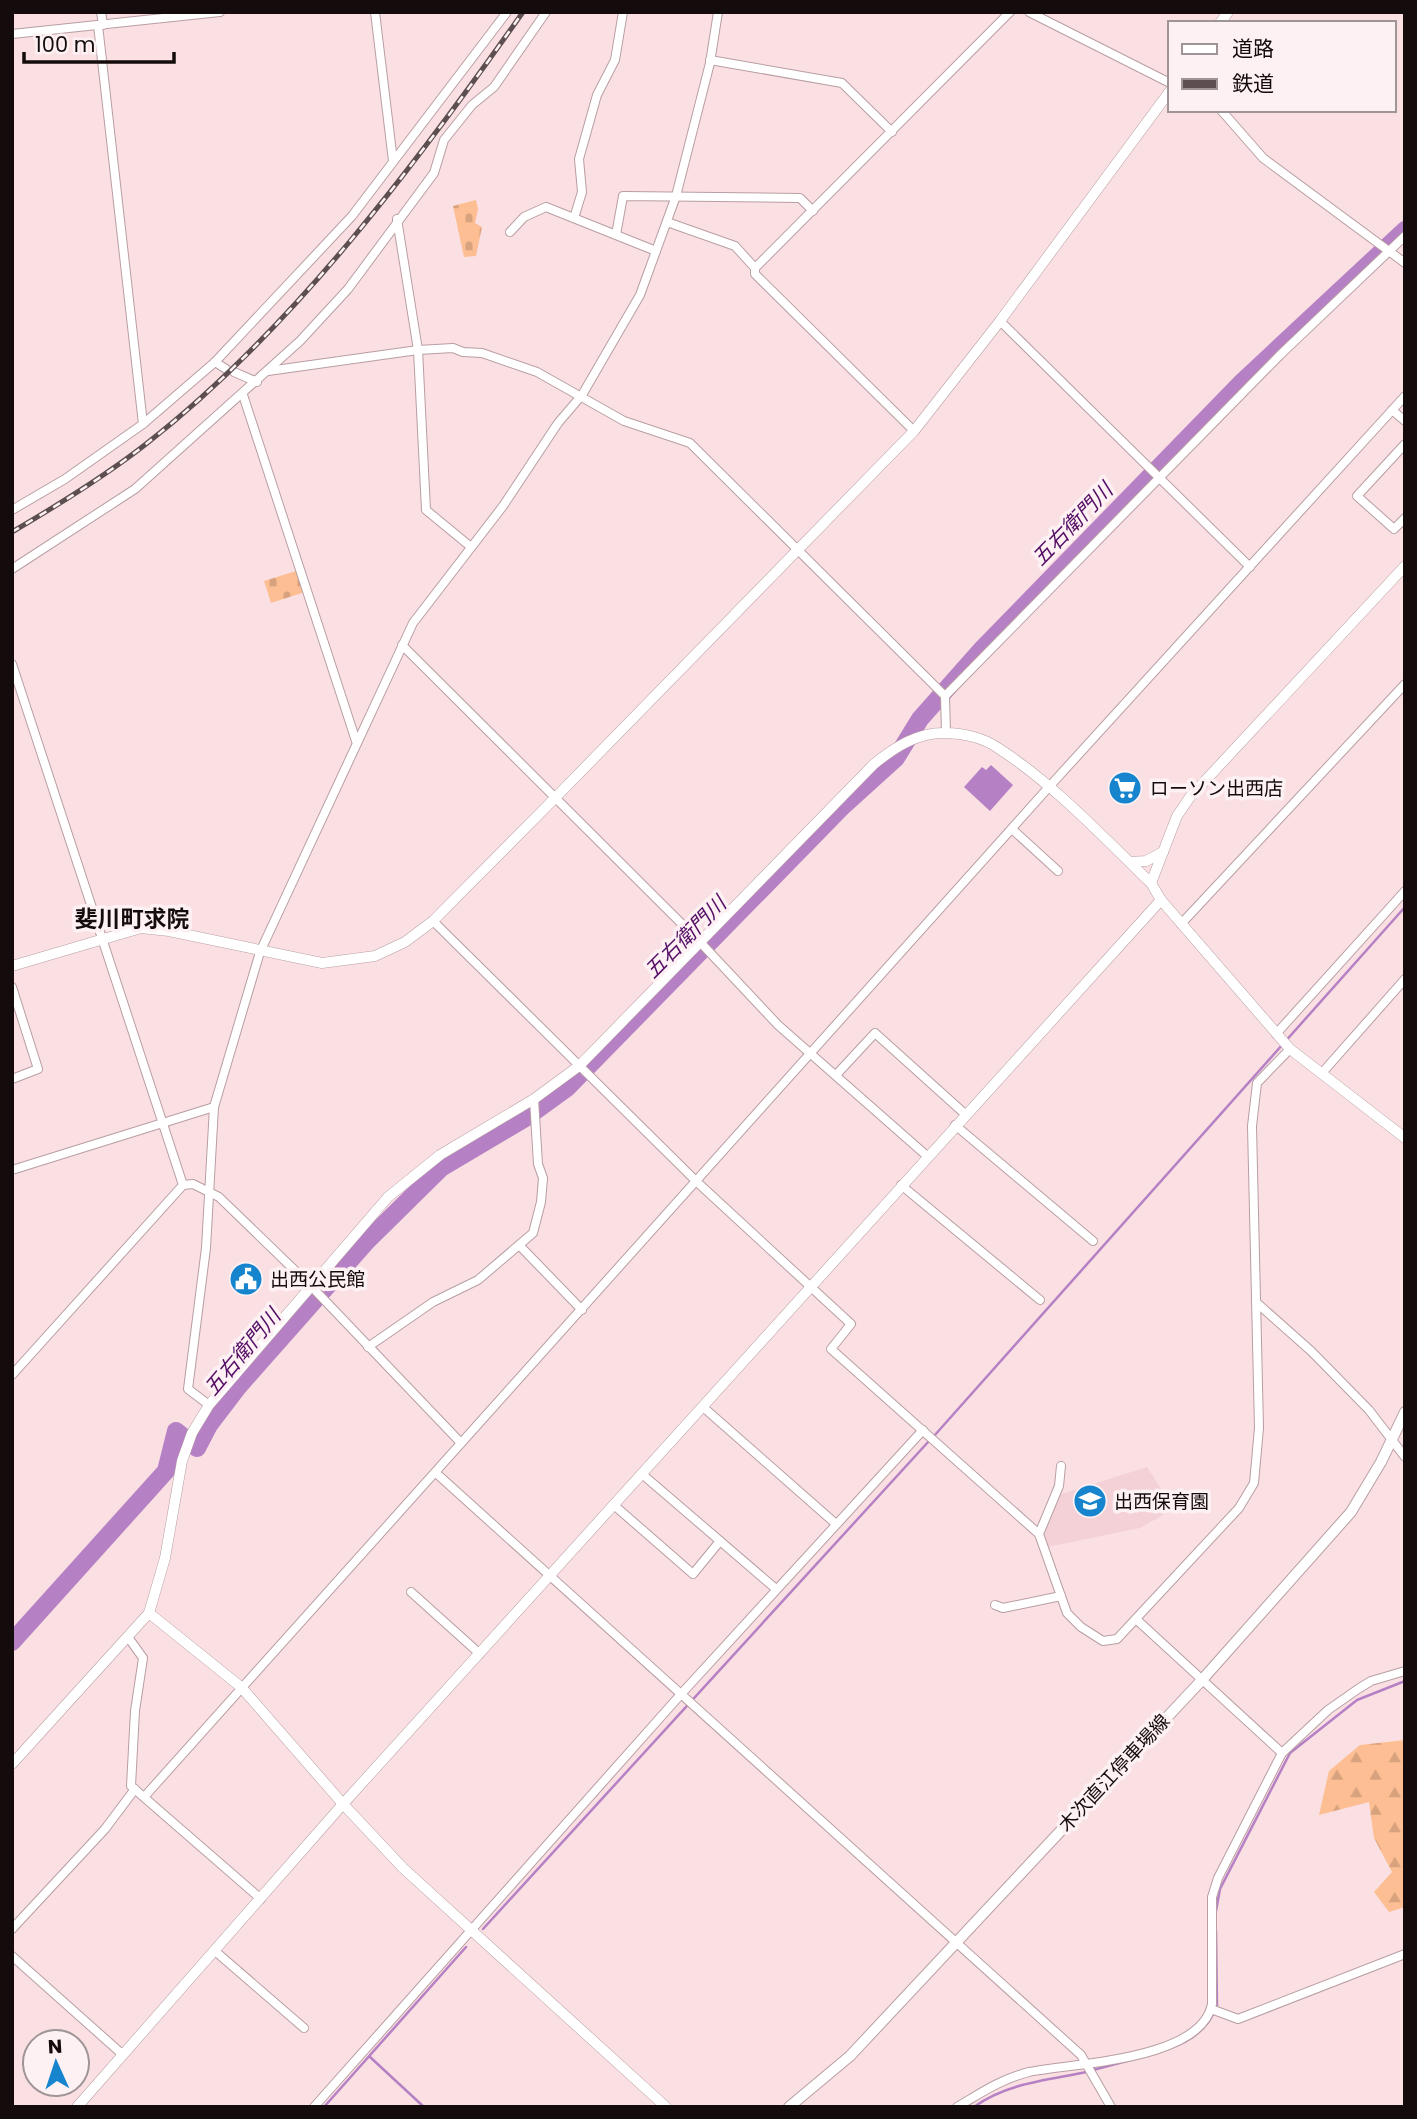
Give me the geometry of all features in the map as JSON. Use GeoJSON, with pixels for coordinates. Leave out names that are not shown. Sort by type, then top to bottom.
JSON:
{"type":"FeatureCollection","features":[{"type":"Feature","properties":{"kind":"main road","name":"木次直江停車場線"},"geometry":{"type":"LineString","coordinates":[[789,2107],[850,2056],[1201,1681],[1351,1512],[1405,1412]]}},
{"type":"Feature","properties":{"kind":"street"},"geometry":{"type":"LineString","coordinates":[[101,12],[100,25],[143,424]]}},
{"type":"Feature","properties":{"kind":"street"},"geometry":{"type":"LineString","coordinates":[[12,34],[220,12]]}},
{"type":"Feature","properties":{"kind":"street"},"geometry":{"type":"LineString","coordinates":[[375,12],[393,161]]}},
{"type":"Feature","properties":{"kind":"street"},"geometry":{"type":"LineString","coordinates":[[12,510],[65,479],[143,424],[215,362],[352,216],[507,12]]}},
{"type":"Feature","properties":{"kind":"street"},"geometry":{"type":"LineString","coordinates":[[12,569],[135,489],[257,382],[348,289],[397,219],[434,173],[443,140],[472,105],[494,86],[546,12]]}},
{"type":"Feature","properties":{"kind":"street"},"geometry":{"type":"LineString","coordinates":[[574,218],[582,192],[579,159],[597,96],[615,60],[624,12]]}},
{"type":"Feature","properties":{"kind":"street"},"geometry":{"type":"LineString","coordinates":[[209,1405],[188,1389],[206,1248],[214,1107],[260,952],[413,622],[471,547],[558,423],[582,395],[640,295],[676,196],[710,60],[718,12]]}},
{"type":"Feature","properties":{"kind":"street"},"geometry":{"type":"LineString","coordinates":[[755,268],[1010,12]]}},
{"type":"Feature","properties":{"kind":"street"},"geometry":{"type":"LineString","coordinates":[[1029,12],[1168,82]]}},
{"type":"Feature","properties":{"kind":"street"},"geometry":{"type":"LineString","coordinates":[[1049,21],[1055,12]]}},
{"type":"Feature","properties":{"kind":"street"},"geometry":{"type":"LineString","coordinates":[[710,60],[842,83],[892,132]]}},
{"type":"Feature","properties":{"kind":"street"},"geometry":{"type":"LineString","coordinates":[[12,966],[141,928],[169,931],[322,963],[349,962],[391,949],[433,920],[799,551],[914,431],[1000,321],[1168,94]]}},
{"type":"Feature","properties":{"kind":"street"},"geometry":{"type":"LineString","coordinates":[[1223,112],[1263,158],[1405,263]]}},
{"type":"Feature","properties":{"kind":"street"},"geometry":{"type":"LineString","coordinates":[[616,235],[623,196],[800,198],[813,211]]}},
{"type":"Feature","properties":{"kind":"street"},"geometry":{"type":"LineString","coordinates":[[510,232],[524,217],[546,207],[656,251]]}},
{"type":"Feature","properties":{"kind":"street"},"geometry":{"type":"LineString","coordinates":[[397,219],[418,350],[426,510],[471,547]]}},
{"type":"Feature","properties":{"kind":"street"},"geometry":{"type":"LineString","coordinates":[[667,222],[735,246],[755,268],[755,274],[914,431]]}},
{"type":"Feature","properties":{"kind":"street"},"geometry":{"type":"LineString","coordinates":[[945,696],[1280,355],[1405,236]]}},
{"type":"Feature","properties":{"kind":"street"},"geometry":{"type":"LineString","coordinates":[[1000,321],[1250,567]]}},
{"type":"Feature","properties":{"kind":"street"},"geometry":{"type":"LineString","coordinates":[[268,371],[418,350],[453,348],[463,352],[482,353],[537,372],[624,421],[690,443],[945,696],[946,733]]}},
{"type":"Feature","properties":{"kind":"street"},"geometry":{"type":"LineString","coordinates":[[215,362],[257,382]]}},
{"type":"Feature","properties":{"kind":"street"},"geometry":{"type":"LineString","coordinates":[[243,395],[356,741]]}},
{"type":"Feature","properties":{"kind":"street"},"geometry":{"type":"LineString","coordinates":[[145,1796],[813,1054],[1048,788],[1405,396]]}},
{"type":"Feature","properties":{"kind":"street"},"geometry":{"type":"LineString","coordinates":[[1392,410],[1405,422]]}},
{"type":"Feature","properties":{"kind":"street"},"geometry":{"type":"LineString","coordinates":[[1405,444],[1357,496],[1394,529],[1405,518]]}},
{"type":"Feature","properties":{"kind":"street"},"geometry":{"type":"LineString","coordinates":[[1151,883],[1177,816],[1190,797],[1405,566]]}},
{"type":"Feature","properties":{"kind":"street"},"geometry":{"type":"LineString","coordinates":[[402,645],[700,942],[778,1025],[927,1156]]}},
{"type":"Feature","properties":{"kind":"street"},"geometry":{"type":"LineString","coordinates":[[12,664],[183,1185]]}},
{"type":"Feature","properties":{"kind":"street"},"geometry":{"type":"LineString","coordinates":[[1181,924],[1405,684]]}},
{"type":"Feature","properties":{"kind":"street"},"geometry":{"type":"LineString","coordinates":[[12,1764],[149,1613],[165,1558],[182,1461],[192,1433],[209,1405],[388,1197],[440,1155],[534,1100],[579,1066],[874,764],[911,739],[946,733],[972,737],[996,747],[1048,788],[1151,883],[1181,924],[1290,1049],[1405,1138]]}},
{"type":"Feature","properties":{"kind":"street"},"geometry":{"type":"LineString","coordinates":[[1012,829],[1058,871]]}},
{"type":"Feature","properties":{"kind":"street"},"geometry":{"type":"LineString","coordinates":[[1129,862],[1146,862],[1163,852]]}},
{"type":"Feature","properties":{"kind":"street"},"geometry":{"type":"LineString","coordinates":[[1276,1034],[1405,891]]}},
{"type":"Feature","properties":{"kind":"street"},"geometry":{"type":"LineString","coordinates":[[77,2107],[343,1804],[1161,900]]}},
{"type":"Feature","properties":{"kind":"street"},"geometry":{"type":"LineString","coordinates":[[433,920],[697,1182],[850,1324],[831,1349],[1039,1534],[1067,1613],[1081,1627],[1103,1641],[1117,1639],[1137,1620],[1240,1508],[1254,1483],[1259,1428],[1252,1126],[1257,1083],[1290,1049]]}},
{"type":"Feature","properties":{"kind":"street"},"geometry":{"type":"LineString","coordinates":[[1322,1073],[1405,979]]}},
{"type":"Feature","properties":{"kind":"street"},"geometry":{"type":"LineString","coordinates":[[12,987],[38,1069],[12,1079]]}},
{"type":"Feature","properties":{"kind":"street"},"geometry":{"type":"LineString","coordinates":[[836,1075],[875,1033],[965,1114]]}},
{"type":"Feature","properties":{"kind":"street"},"geometry":{"type":"LineString","coordinates":[[368,1347],[433,1302],[478,1279],[533,1233],[541,1202],[543,1178],[538,1164],[534,1100]]}},
{"type":"Feature","properties":{"kind":"street"},"geometry":{"type":"LineString","coordinates":[[12,1170],[162,1121],[214,1107]]}},
{"type":"Feature","properties":{"kind":"street"},"geometry":{"type":"LineString","coordinates":[[955,1125],[1093,1241]]}},
{"type":"Feature","properties":{"kind":"street"},"geometry":{"type":"LineString","coordinates":[[12,1375],[183,1185],[193,1184],[219,1197],[311,1286],[461,1443]]}},
{"type":"Feature","properties":{"kind":"street"},"geometry":{"type":"LineString","coordinates":[[901,1185],[1040,1300]]}},
{"type":"Feature","properties":{"kind":"street"},"geometry":{"type":"LineString","coordinates":[[519,1245],[582,1310]]}},
{"type":"Feature","properties":{"kind":"street"},"geometry":{"type":"LineString","coordinates":[[1257,1303],[1311,1351],[1369,1410],[1405,1457]]}},
{"type":"Feature","properties":{"kind":"street"},"geometry":{"type":"LineString","coordinates":[[703,1407],[836,1524]]}},
{"type":"Feature","properties":{"kind":"street"},"geometry":{"type":"LineString","coordinates":[[314,2107],[682,1693],[923,1430]]}},
{"type":"Feature","properties":{"kind":"street"},"geometry":{"type":"LineString","coordinates":[[1039,1534],[1059,1486],[1061,1466]]}},
{"type":"Feature","properties":{"kind":"street"},"geometry":{"type":"LineString","coordinates":[[436,1473],[1088,2063],[1111,2107]]}},
{"type":"Feature","properties":{"kind":"street"},"geometry":{"type":"LineString","coordinates":[[642,1474],[776,1589]]}},
{"type":"Feature","properties":{"kind":"street"},"geometry":{"type":"LineString","coordinates":[[615,1506],[693,1574],[720,1541]]}},
{"type":"Feature","properties":{"kind":"street"},"geometry":{"type":"LineString","coordinates":[[411,1592],[480,1654]]}},
{"type":"Feature","properties":{"kind":"street"},"geometry":{"type":"LineString","coordinates":[[995,1605],[1003,1608],[1061,1596]]}},
{"type":"Feature","properties":{"kind":"street"},"geometry":{"type":"LineString","coordinates":[[149,1613],[241,1687],[403,1868],[666,2107]]}},
{"type":"Feature","properties":{"kind":"street"},"geometry":{"type":"LineString","coordinates":[[1137,1620],[1282,1753]]}},
{"type":"Feature","properties":{"kind":"street"},"geometry":{"type":"LineString","coordinates":[[128,1637],[143,1658],[135,1711],[131,1786],[261,1899]]}},
{"type":"Feature","properties":{"kind":"street"},"geometry":{"type":"LineString","coordinates":[[957,2107],[1010,2078],[1088,2063],[1105,2063],[1171,2043],[1191,2032],[1211,2009],[1212,1897],[1218,1878],[1282,1753],[1328,1710],[1358,1689],[1405,1671]]}},
{"type":"Feature","properties":{"kind":"street"},"geometry":{"type":"LineString","coordinates":[[12,1929],[105,1829],[135,1789]]}},
{"type":"Feature","properties":{"kind":"street"},"geometry":{"type":"LineString","coordinates":[[215,1951],[304,2028]]}},
{"type":"Feature","properties":{"kind":"street"},"geometry":{"type":"LineString","coordinates":[[1211,2009],[1238,2020],[1405,1954]]}},
{"type":"Feature","properties":{"kind":"street"},"geometry":{"type":"LineString","coordinates":[[12,1956],[121,2054]]}},
{"type":"Feature","properties":{"kind":"shaded area"},"geometry":{"type":"Polygon","coordinates":[[[991,765],[1013,785],[990,811],[964,787],[982,767],[986,770],[991,765]]]}},
{"type":"Feature","properties":{"kind":"shaded area"},"geometry":{"type":"Polygon","coordinates":[[[1147,1467],[1174,1509],[1140,1528],[1047,1547],[1043,1537],[1058,1495],[1147,1467]]]}},
{"type":"Feature","properties":{"kind":"green space"},"geometry":{"type":"Polygon","coordinates":[[[476,200],[478,209],[475,223],[482,227],[476,256],[464,257],[453,206],[476,200]]]}},
{"type":"Feature","properties":{"kind":"green space"},"geometry":{"type":"Polygon","coordinates":[[[296,571],[305,592],[271,603],[264,581],[296,571]]]}},
{"type":"Feature","properties":{"kind":"green space"},"geometry":{"type":"Polygon","coordinates":[[[1405,1740],[1405,1907],[1389,1912],[1374,1892],[1392,1872],[1374,1838],[1369,1802],[1319,1815],[1329,1771],[1360,1745],[1405,1740]]]}},
{"type":"Feature","properties":{"kind":"waterway","name":"五右衛門川"},"geometry":{"type":"LineString","coordinates":[[12,1642],[166,1471],[176,1431],[197,1448],[209,1425],[238,1387],[367,1241],[441,1168],[527,1117],[567,1088],[843,806],[896,758],[920,719],[982,649],[1242,382],[1405,230]]}},
{"type":"Feature","properties":{"kind":"waterway"},"geometry":{"type":"LineString","coordinates":[[934,1436],[1405,907]]}},
{"type":"Feature","properties":{"kind":"waterway"},"geometry":{"type":"LineString","coordinates":[[483,1929],[929,1441]]}},
{"type":"Feature","properties":{"kind":"waterway"},"geometry":{"type":"LineString","coordinates":[[1216,1911],[1220,1889],[1290,1753],[1357,1700],[1405,1681]]}},
{"type":"Feature","properties":{"kind":"waterway"},"geometry":{"type":"LineString","coordinates":[[1167,2049],[1198,2034],[1217,2006],[1216,1931]]}},
{"type":"Feature","properties":{"kind":"waterway"},"geometry":{"type":"LineString","coordinates":[[324,2107],[466,1947]]}},
{"type":"Feature","properties":{"kind":"waterway"},"geometry":{"type":"LineString","coordinates":[[370,2057],[424,2107]]}},
{"type":"Feature","properties":{"kind":"waterway"},"geometry":{"type":"LineString","coordinates":[[1093,2070],[1127,2061]]}},
{"type":"Feature","properties":{"kind":"waterway"},"geometry":{"type":"LineString","coordinates":[[974,2107],[1014,2087],[1087,2072]]}},
{"type":"Feature","properties":{"kind":"railway"},"geometry":{"type":"LineString","coordinates":[[12,532],[80,490],[146,444],[251,350],[301,297],[395,185],[523,12]]}},
{"type":"Feature","properties":{"kind":"place","name":"ローソン出西店"},"geometry":{"type":"Point","coordinates":[1125,788]}},
{"type":"Feature","properties":{"kind":"place","name":"出西公民館"},"geometry":{"type":"Point","coordinates":[246,1279]}},
{"type":"Feature","properties":{"kind":"place","name":"出西保育園"},"geometry":{"type":"Point","coordinates":[1090,1501]}},
{"type":"Feature","properties":{"kind":"district","name":"斐川町求院"},"geometry":{"type":"Point","coordinates":[132,919]}}]}
